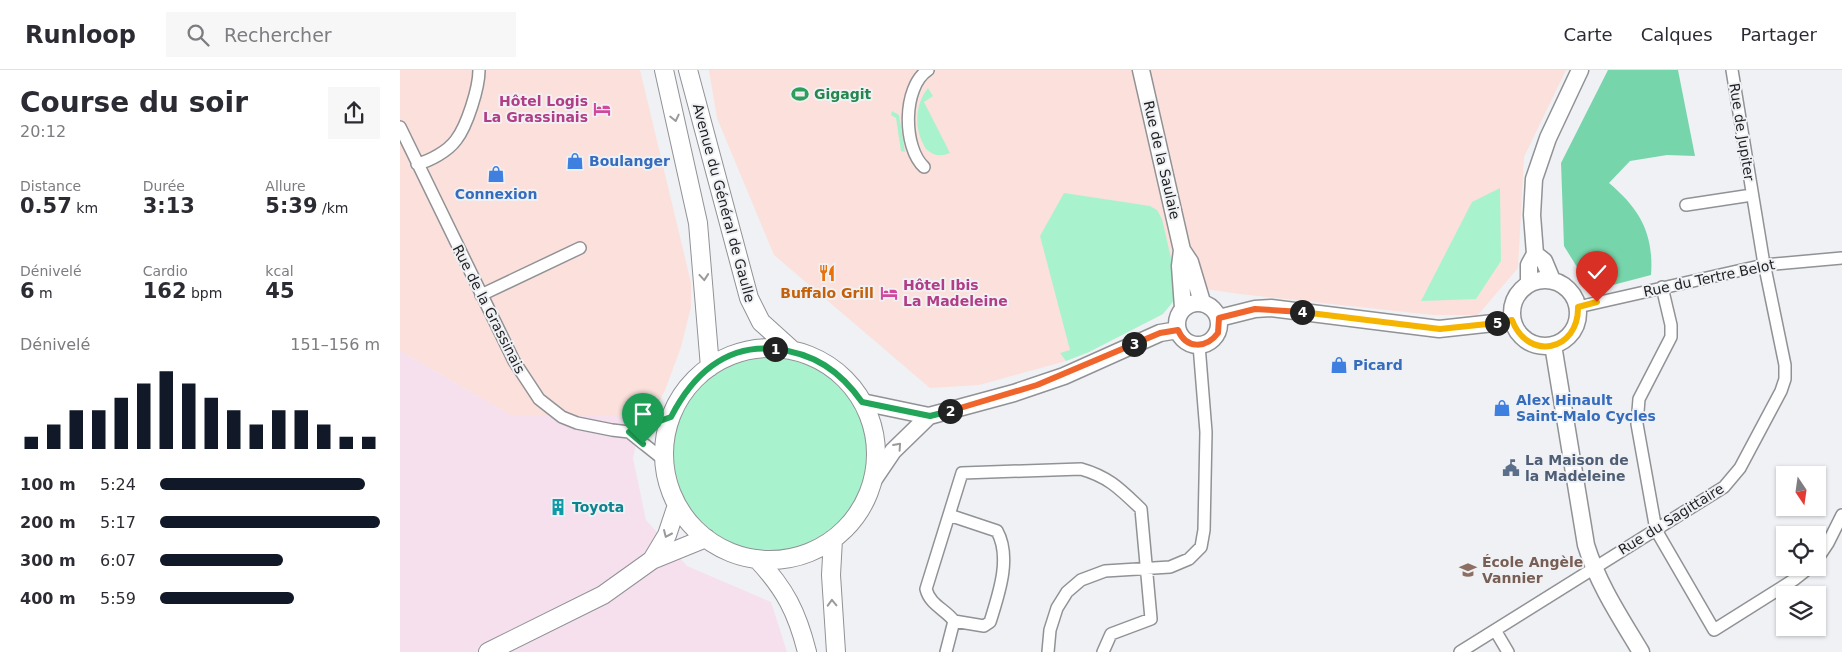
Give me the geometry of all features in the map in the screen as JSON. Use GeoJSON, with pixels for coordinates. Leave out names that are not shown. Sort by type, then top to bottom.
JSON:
{"type":"FeatureCollection","features":[{"type":"Feature","properties":{"kind":"main road","name":"Avenue du Général de Gaulle"},"geometry":{"type":"LineString","coordinates":[[664,70],[700,240],[710,367]]}},
{"type":"Feature","properties":{"kind":"main road","name":"Avenue du Général de Gaulle"},"geometry":{"type":"LineString","coordinates":[[688,70],[749,298],[761,322],[792,351]]}},
{"type":"Feature","properties":{"kind":"main road"},"geometry":{"type":"LineString","coordinates":[[769,348],[792,351],[813,357],[833,369],[849,384],[862,402],[869,417],[876,449],[872,482],[864,504],[851,523],[833,539],[817,549],[798,556],[777,560],[757,559],[732,553],[706,538],[688,521],[677,504],[668,481],[664,460],[667,432],[671,417],[683,394],[693,381],[710,367],[724,359],[746,351],[769,348]]}},
{"type":"Feature","properties":{"kind":"main road"},"geometry":{"type":"LineString","coordinates":[[652,560],[667,535],[677,504]]}},
{"type":"Feature","properties":{"kind":"main road"},"geometry":{"type":"LineString","coordinates":[[488,652],[603,595],[652,560],[706,538]]}},
{"type":"Feature","properties":{"kind":"main road"},"geometry":{"type":"LineString","coordinates":[[833,539],[831,575],[836,652]]}},
{"type":"Feature","properties":{"kind":"main road"},"geometry":{"type":"LineString","coordinates":[[757,559],[786,594],[794,610],[807,652]]}},
{"type":"Feature","properties":{"kind":"street"},"geometry":{"type":"LineString","coordinates":[[417,164],[426,162],[456,142],[478,86],[479,70]]}},
{"type":"Feature","properties":{"kind":"street"},"geometry":{"type":"LineString","coordinates":[[924,167],[914,154],[908,108],[915,84],[928,70]]}},
{"type":"Feature","properties":{"kind":"street","name":"Rue de la Saulaie"},"geometry":{"type":"LineString","coordinates":[[1141,70],[1182,250],[1180,266],[1183,308]]}},
{"type":"Feature","properties":{"kind":"street"},"geometry":{"type":"LineString","coordinates":[[1529,283],[1529,265],[1535,254],[1532,215],[1534,179],[1548,138],[1580,70]]}},
{"type":"Feature","properties":{"kind":"street","name":"Rue de Jupiter"},"geometry":{"type":"LineString","coordinates":[[1732,70],[1764,265]]}},
{"type":"Feature","properties":{"kind":"street","name":"Rue de la Grassinais"},"geometry":{"type":"LineString","coordinates":[[400,127],[481,295],[524,378],[539,400],[550,410],[577,423],[629,432],[664,460]]}},
{"type":"Feature","properties":{"kind":"street","name":"Rue de Jupiter"},"geometry":{"type":"LineString","coordinates":[[1686,205],[1752,194]]}},
{"type":"Feature","properties":{"kind":"street"},"geometry":{"type":"LineString","coordinates":[[481,295],[580,248]]}},
{"type":"Feature","properties":{"kind":"street","name":"Rue de la Saulaie"},"geometry":{"type":"LineString","coordinates":[[1182,250],[1190,262],[1202,302]]}},
{"type":"Feature","properties":{"kind":"street"},"geometry":{"type":"LineString","coordinates":[[1535,254],[1544,261],[1552,280]]}},
{"type":"Feature","properties":{"kind":"street","name":"Rue du Tertre Belot"},"geometry":{"type":"LineString","coordinates":[[1578,307],[1764,265],[1842,258]]}},
{"type":"Feature","properties":{"kind":"street","name":"Rue du Sagittaire"},"geometry":{"type":"LineString","coordinates":[[1460,652],[1724,487],[1733,478],[1781,391],[1785,379],[1785,366],[1764,265]]}},
{"type":"Feature","properties":{"kind":"street"},"geometry":{"type":"LineString","coordinates":[[1536,280],[1552,280],[1569,290],[1578,307],[1575,326],[1570,335],[1553,346],[1542,346],[1527,341],[1516,330],[1511,310],[1514,299],[1520,290],[1529,283],[1536,280]]}},
{"type":"Feature","properties":{"kind":"street"},"geometry":{"type":"LineString","coordinates":[[1662,287],[1671,326],[1671,337],[1639,399],[1636,410],[1656,530],[1714,630],[1800,576]]}},
{"type":"Feature","properties":{"kind":"street"},"geometry":{"type":"LineString","coordinates":[[1194,302],[1202,302],[1210,305],[1219,318],[1218,333],[1207,344],[1199,345],[1186,341],[1178,330],[1177,318],[1183,308],[1194,302]]}},
{"type":"Feature","properties":{"kind":"street"},"geometry":{"type":"LineString","coordinates":[[1219,318],[1255,309],[1272,308],[1440,329],[1512,320]]}},
{"type":"Feature","properties":{"kind":"street"},"geometry":{"type":"LineString","coordinates":[[862,402],[930,416],[1064,376],[1160,333],[1178,330]]}},
{"type":"Feature","properties":{"kind":"street"},"geometry":{"type":"LineString","coordinates":[[1048,652],[1050,630],[1056,608],[1067,592],[1081,580],[1105,571],[1179,564],[1189,559],[1201,547],[1204,530],[1206,432],[1199,345]]}},
{"type":"Feature","properties":{"kind":"street"},"geometry":{"type":"LineString","coordinates":[[1553,346],[1577,494],[1593,568],[1641,652]]}},
{"type":"Feature","properties":{"kind":"street"},"geometry":{"type":"LineString","coordinates":[[872,482],[893,451],[930,416]]}},
{"type":"Feature","properties":{"kind":"street","name":"Rue de la Grassinais"},"geometry":{"type":"LineString","coordinates":[[629,432],[671,417]]}},
{"type":"Feature","properties":{"kind":"street"},"geometry":{"type":"LineString","coordinates":[[949,515],[997,531],[1001,538],[1003,578],[990,622],[984,626],[954,621],[948,613],[932,602],[926,589],[962,473],[1081,469],[1100,474],[1113,481],[1141,509],[1148,568],[1151,619],[1111,634],[1103,652]]}},
{"type":"Feature","properties":{"kind":"street"},"geometry":{"type":"LineString","coordinates":[[1826,543],[1842,514]]}},
{"type":"Feature","properties":{"kind":"street"},"geometry":{"type":"LineString","coordinates":[[946,652],[954,621]]}},
{"type":"Feature","properties":{"kind":"street"},"geometry":{"type":"LineString","coordinates":[[1495,630],[1508,652]]}},
{"type":"Feature","properties":{"kind":"shaded area"},"geometry":{"type":"Polygon","coordinates":[[[400,70],[640,70],[691,283],[691,307],[681,347],[665,390],[658,404],[651,410],[643,415],[510,415],[400,351],[400,70]]]}},
{"type":"Feature","properties":{"kind":"shaded area"},"geometry":{"type":"Polygon","coordinates":[[[709,70],[1566,70],[1524,157],[1518,268],[1478,315],[1433,315],[1206,289],[1176,296],[1163,314],[1089,352],[1066,361],[979,385],[930,388],[774,255],[717,118],[709,70]]]}},
{"type":"Feature","properties":{"kind":"shaded area"},"geometry":{"type":"Polygon","coordinates":[[[400,351],[510,415],[643,415],[633,458],[646,520],[687,566],[771,602],[787,652],[400,652],[400,351]]]}},
{"type":"Feature","properties":{"kind":"green space"},"geometry":{"type":"Polygon","coordinates":[[[1608,70],[1678,70],[1695,156],[1667,155],[1630,161],[1609,183],[1629,203],[1643,223],[1650,247],[1651,275],[1609,286],[1585,280],[1564,246],[1561,163],[1608,70]]]}},
{"type":"Feature","properties":{"kind":"green space"},"geometry":{"type":"Polygon","coordinates":[[[928,88],[933,96],[924,102],[950,153],[937,155],[929,151],[926,149],[919,134],[918,110],[923,95],[928,88]]]}},
{"type":"Feature","properties":{"kind":"green space"},"geometry":{"type":"Polygon","coordinates":[[[892,111],[899,115],[905,152],[901,151],[896,118],[891,115],[892,111]]]}},
{"type":"Feature","properties":{"kind":"green space"},"geometry":{"type":"Polygon","coordinates":[[[1500,188],[1501,261],[1476,299],[1421,301],[1472,202],[1500,188]]]}},
{"type":"Feature","properties":{"kind":"green space"},"geometry":{"type":"Polygon","coordinates":[[[1064,193],[1150,206],[1157,210],[1162,219],[1177,284],[1176,296],[1163,314],[1089,352],[1066,361],[1060,353],[1070,350],[1040,236],[1064,193]]]}},
{"type":"Feature","properties":{"kind":"green space"},"geometry":{"type":"Polygon","coordinates":[[[770,358],[789,360],[816,370],[831,380],[845,394],[859,418],[865,436],[867,455],[865,474],[855,501],[845,516],[831,530],[807,544],[789,550],[770,552],[751,550],[724,540],[709,530],[695,516],[681,492],[675,474],[673,455],[675,436],[685,409],[695,394],[709,380],[733,366],[751,360],[770,358]]]}},
{"type":"Feature","properties":{"kind":"place","name":"Gigagit"},"geometry":{"type":"Point","coordinates":[800,94]}},
{"type":"Feature","properties":{"kind":"place","name":"Hôtel Logis La Grassinais"},"geometry":{"type":"Point","coordinates":[602,109]}},
{"type":"Feature","properties":{"kind":"place","name":"Boulanger"},"geometry":{"type":"Point","coordinates":[575,161]}},
{"type":"Feature","properties":{"kind":"place","name":"Connexion"},"geometry":{"type":"Point","coordinates":[496,174]}},
{"type":"Feature","properties":{"kind":"place","name":"Buffalo Grill"},"geometry":{"type":"Point","coordinates":[827,273]}},
{"type":"Feature","properties":{"kind":"place","name":"Hôtel Ibis La Madeleine"},"geometry":{"type":"Point","coordinates":[889,293]}},
{"type":"Feature","properties":{"kind":"place","name":"Picard"},"geometry":{"type":"Point","coordinates":[1339,365]}},
{"type":"Feature","properties":{"kind":"place","name":"Alex Hinault Saint-Malo Cycles"},"geometry":{"type":"Point","coordinates":[1502,408]}},
{"type":"Feature","properties":{"kind":"place","name":"La Maison de la Madeleine"},"geometry":{"type":"Point","coordinates":[1511,468]}},
{"type":"Feature","properties":{"kind":"place","name":"Toyota"},"geometry":{"type":"Point","coordinates":[558,507]}},
{"type":"Feature","properties":{"kind":"place","name":"École Angèle Vannier"},"geometry":{"type":"Point","coordinates":[1468,570]}},
{"type":"Feature","properties":{"kind":"route"},"geometry":{"type":"LineString","coordinates":[[643,444],[629,432],[671,417],[683,394],[702,373],[724,359],[746,351],[769,348],[792,351],[813,357],[833,369],[849,384],[862,402],[930,416],[1014,393],[1064,376],[1160,333],[1178,330],[1182,338],[1190,344],[1207,344],[1218,333],[1220,326],[1219,318],[1255,309],[1272,308],[1310,312],[1440,329],[1470,327],[1512,320],[1516,330],[1523,339],[1532,344],[1553,346],[1570,335],[1578,317],[1578,307],[1597,302]]}}]}
